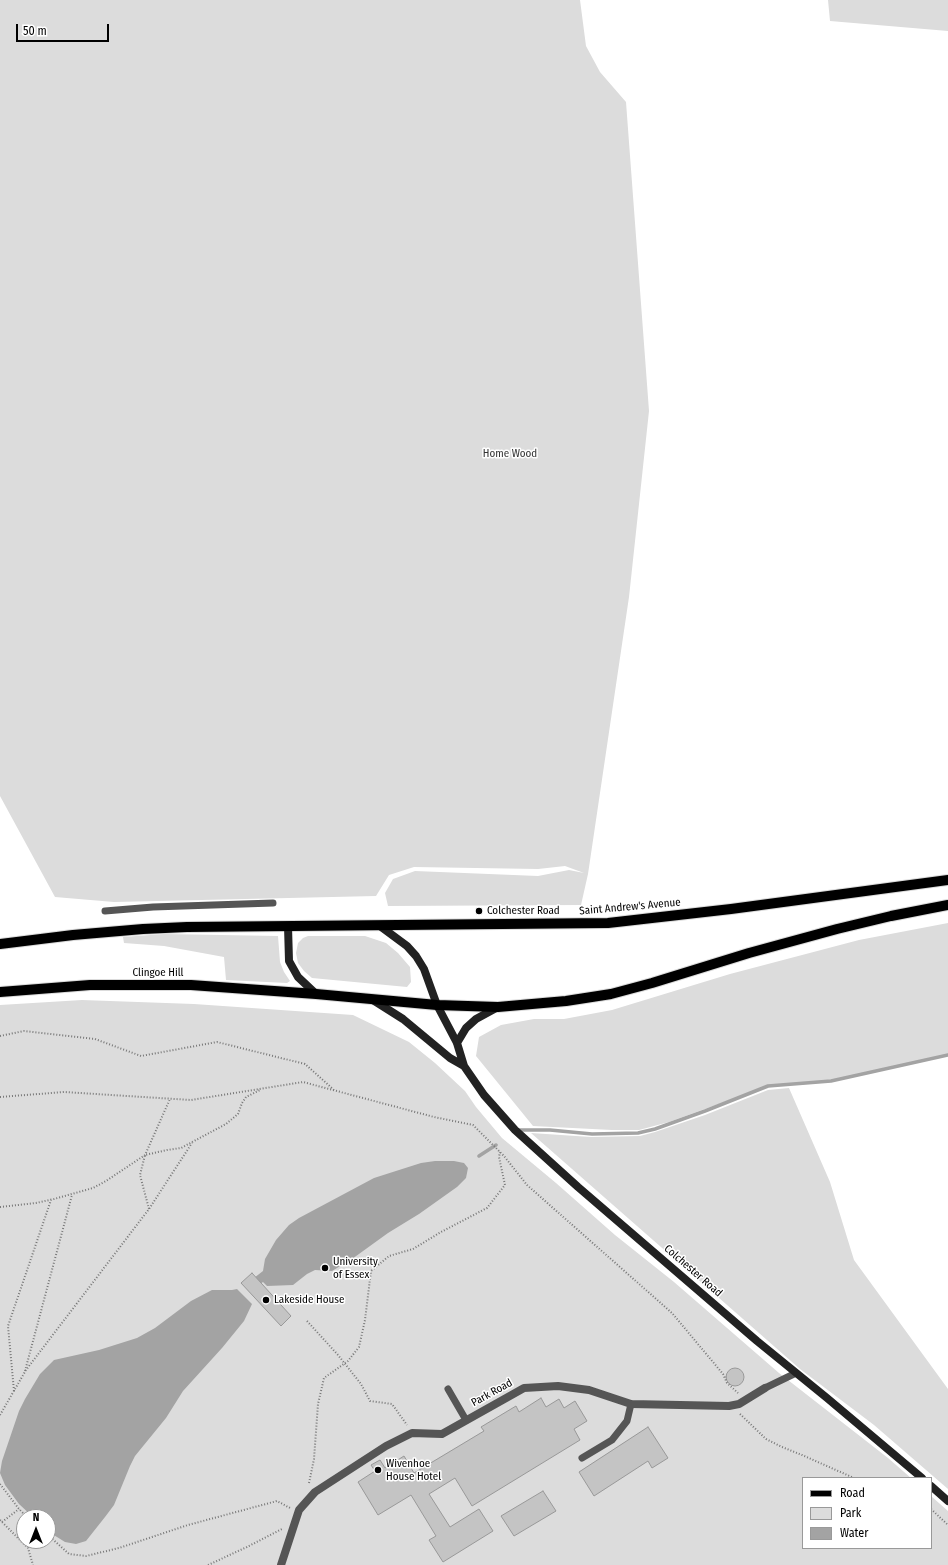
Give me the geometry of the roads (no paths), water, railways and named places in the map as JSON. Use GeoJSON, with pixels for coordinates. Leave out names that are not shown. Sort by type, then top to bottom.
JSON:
{"type":"FeatureCollection","features":[{"type":"Feature","properties":{"kind":"main road","name":"Saint Andrew's Avenue"},"geometry":{"type":"LineString","coordinates":[[288,926],[608,923],[731,909],[948,880]]}},
{"type":"Feature","properties":{"kind":"main road"},"geometry":{"type":"LineString","coordinates":[[0,944],[73,935],[143,929],[288,926],[289,961],[298,976],[316,994],[437,1005],[498,1007],[566,1001],[611,994],[749,953],[837,929],[891,916],[948,905]]}},
{"type":"Feature","properties":{"kind":"main road","name":"Colchester Road"},"geometry":{"type":"LineString","coordinates":[[380,926],[407,946],[416,956],[424,969],[437,1005],[457,1043],[464,1066],[484,1095],[515,1130],[578,1187],[796,1373],[861,1425],[921,1477]]}},
{"type":"Feature","properties":{"kind":"main road","name":"Clingoe Hill"},"geometry":{"type":"LineString","coordinates":[[0,992],[90,985],[191,985],[316,994]]}},
{"type":"Feature","properties":{"kind":"main road","name":"Colchester Road"},"geometry":{"type":"LineString","coordinates":[[371,998],[403,1019],[450,1058],[464,1066]]}},
{"type":"Feature","properties":{"kind":"main road"},"geometry":{"type":"LineString","coordinates":[[457,1043],[466,1028],[476,1019],[498,1007]]}},
{"type":"Feature","properties":{"kind":"main road"},"geometry":{"type":"LineString","coordinates":[[932,1487],[948,1501]]}},
{"type":"Feature","properties":{"kind":"street","name":"Park Road"},"geometry":{"type":"LineString","coordinates":[[280,1565],[300,1510],[315,1492],[386,1446],[412,1433],[442,1434],[524,1388],[558,1386],[589,1390],[631,1404],[729,1406],[739,1404],[765,1388]]}},
{"type":"Feature","properties":{"kind":"lane"},"geometry":{"type":"LineString","coordinates":[[106,911],[153,906],[273,903]]}},
{"type":"Feature","properties":{"kind":"lane","name":"Park Road"},"geometry":{"type":"LineString","coordinates":[[765,1388],[796,1373]]}},
{"type":"Feature","properties":{"kind":"lane"},"geometry":{"type":"LineString","coordinates":[[448,1389],[466,1420]]}},
{"type":"Feature","properties":{"kind":"lane"},"geometry":{"type":"LineString","coordinates":[[582,1458],[612,1440],[626,1422],[631,1404]]}},
{"type":"Feature","properties":{"kind":"water"},"geometry":{"type":"Polygon","coordinates":[[[454,1161],[464,1163],[468,1168],[466,1178],[457,1187],[419,1214],[388,1233],[352,1259],[332,1271],[315,1270],[307,1274],[293,1285],[267,1286],[263,1282],[260,1284],[254,1278],[263,1271],[265,1259],[276,1240],[289,1225],[299,1218],[374,1178],[421,1163],[454,1161]]]}},
{"type":"Feature","properties":{"kind":"water"},"geometry":{"type":"Polygon","coordinates":[[[237,1289],[252,1304],[244,1321],[183,1391],[166,1418],[135,1456],[114,1505],[86,1541],[76,1544],[65,1542],[56,1536],[56,1509],[24,1509],[5,1485],[0,1473],[2,1461],[19,1411],[40,1374],[54,1360],[99,1350],[137,1338],[155,1328],[191,1301],[212,1290],[237,1289]]]}},
{"type":"Feature","properties":{"kind":"waterway"},"geometry":{"type":"LineString","coordinates":[[517,1130],[550,1130],[592,1134],[638,1133],[655,1129],[705,1111],[768,1086],[831,1081],[948,1055]]}},
{"type":"Feature","properties":{"kind":"waterway"},"geometry":{"type":"LineString","coordinates":[[479,1156],[496,1145]]}},
{"type":"Feature","properties":{"kind":"place","name":"Colchester Road"},"geometry":{"type":"Point","coordinates":[479,911]}},
{"type":"Feature","properties":{"kind":"place","name":"University of Essex"},"geometry":{"type":"Point","coordinates":[325,1268]}},
{"type":"Feature","properties":{"kind":"place","name":"Lakeside House"},"geometry":{"type":"Point","coordinates":[266,1300]}},
{"type":"Feature","properties":{"kind":"place","name":"Wivenhoe House Hotel"},"geometry":{"type":"Point","coordinates":[378,1470]}},
{"type":"Feature","properties":{"kind":"park label","name":"Home Wood"},"geometry":{"type":"Point","coordinates":[510,454]}}]}
